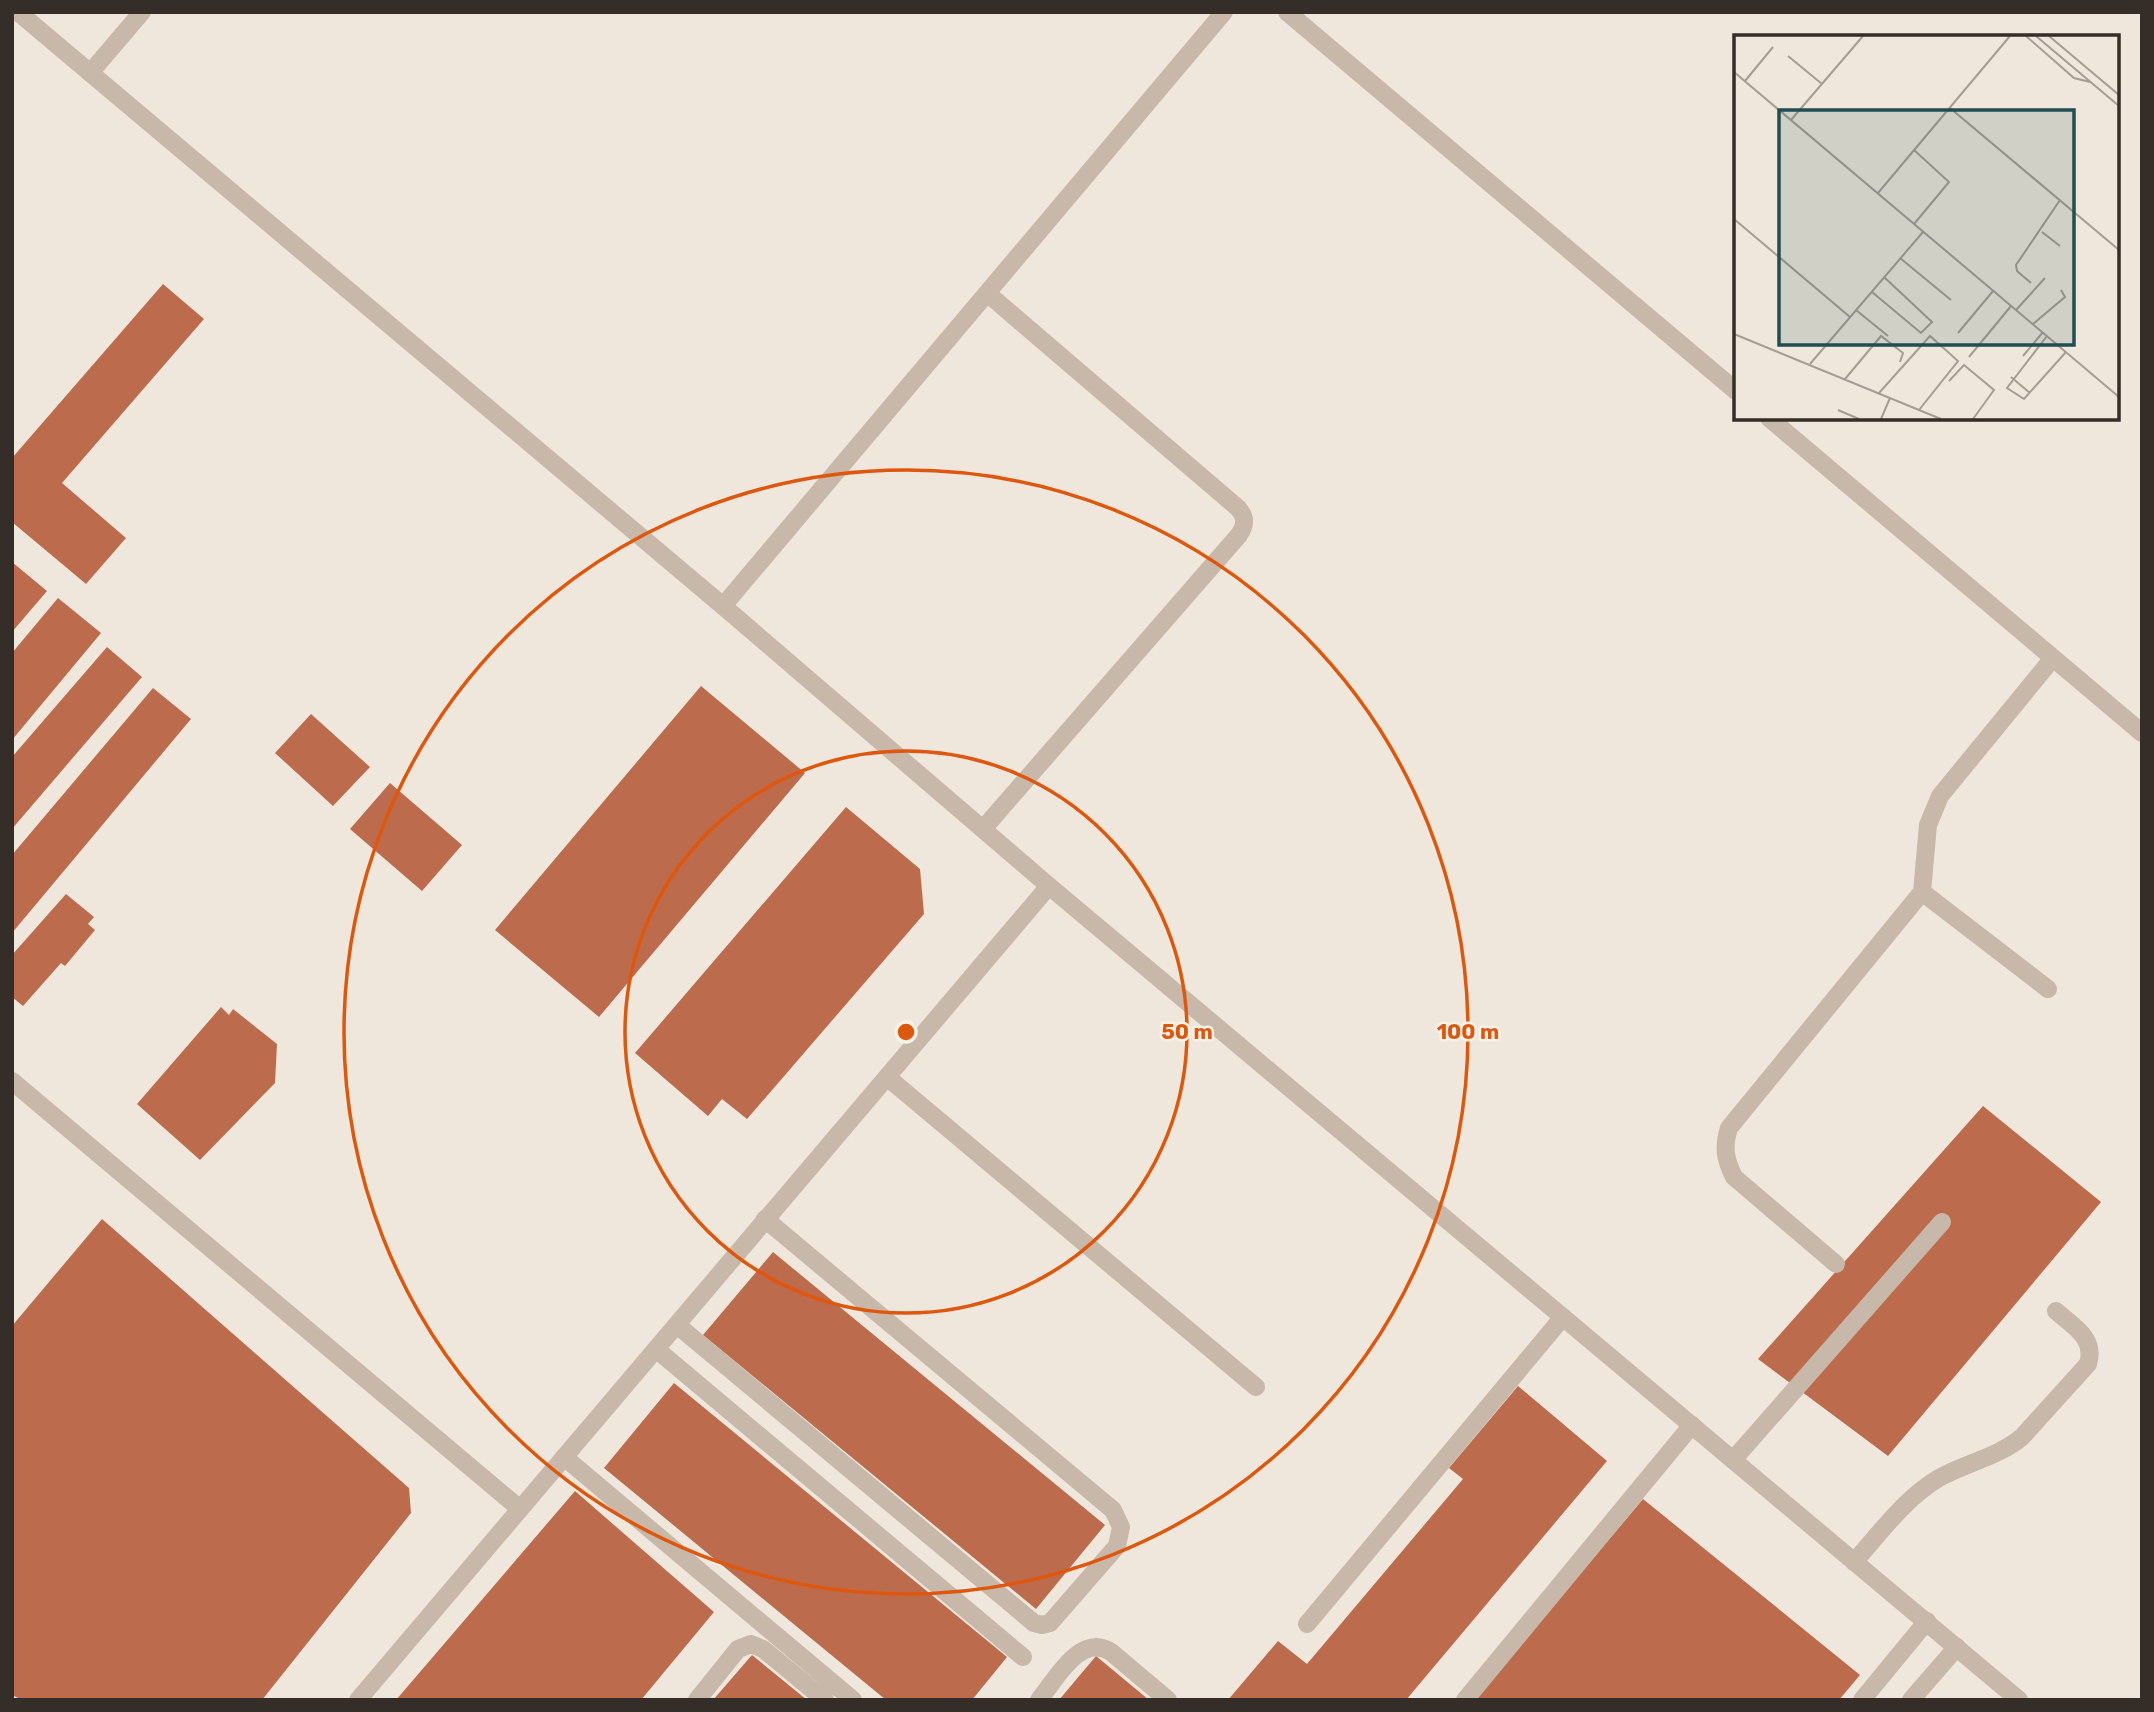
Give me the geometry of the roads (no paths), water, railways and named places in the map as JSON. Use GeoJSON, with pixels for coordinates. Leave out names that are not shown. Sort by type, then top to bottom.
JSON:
{"type":"FeatureCollection","features":[{"type":"Feature","properties":{"kind":"street"},"geometry":{"type":"LineString","coordinates":[[18,12],[723,606],[1049,886],[2019,1700]]}},
{"type":"Feature","properties":{"kind":"street"},"geometry":{"type":"LineString","coordinates":[[90,73],[142,12]]}},
{"type":"Feature","properties":{"kind":"street"},"geometry":{"type":"LineString","coordinates":[[723,606],[1224,12]]}},
{"type":"Feature","properties":{"kind":"street"},"geometry":{"type":"LineString","coordinates":[[1287,12],[1734,389]]}},
{"type":"Feature","properties":{"kind":"street"},"geometry":{"type":"LineString","coordinates":[[983,829],[1239,535],[1244,523],[1238,508],[987,293]]}},
{"type":"Feature","properties":{"kind":"street"},"geometry":{"type":"LineString","coordinates":[[1771,420],[2142,733]]}},
{"type":"Feature","properties":{"kind":"street"},"geometry":{"type":"LineString","coordinates":[[1836,1264],[1734,1177],[1726,1161],[1724,1144],[1729,1128],[1922,892],[1928,825],[1940,796],[2053,658]]}},
{"type":"Feature","properties":{"kind":"street"},"geometry":{"type":"LineString","coordinates":[[358,1700],[1049,886]]}},
{"type":"Feature","properties":{"kind":"street"},"geometry":{"type":"LineString","coordinates":[[1922,892],[2048,989]]}},
{"type":"Feature","properties":{"kind":"street"},"geometry":{"type":"LineString","coordinates":[[887,1077],[1256,1387]]}},
{"type":"Feature","properties":{"kind":"street"},"geometry":{"type":"LineString","coordinates":[[12,1081],[520,1509]]}},
{"type":"Feature","properties":{"kind":"street"},"geometry":{"type":"LineString","coordinates":[[677,1325],[1034,1623],[1050,1623],[1117,1546],[1121,1527],[1113,1510],[765,1219]]}},
{"type":"Feature","properties":{"kind":"street"},"geometry":{"type":"LineString","coordinates":[[1732,1460],[1942,1222]]}},
{"type":"Feature","properties":{"kind":"street"},"geometry":{"type":"LineString","coordinates":[[1854,1562],[1911,1499],[1937,1479],[2010,1447],[2022,1437],[2088,1364],[2090,1345],[2085,1337],[2056,1311]]}},
{"type":"Feature","properties":{"kind":"street"},"geometry":{"type":"LineString","coordinates":[[1307,1624],[1563,1317]]}},
{"type":"Feature","properties":{"kind":"street"},"geometry":{"type":"LineString","coordinates":[[656,1349],[1023,1657]]}},
{"type":"Feature","properties":{"kind":"street"},"geometry":{"type":"LineString","coordinates":[[1465,1700],[1692,1425]]}},
{"type":"Feature","properties":{"kind":"street"},"geometry":{"type":"LineString","coordinates":[[564,1457],[853,1700]]}},
{"type":"Feature","properties":{"kind":"street"},"geometry":{"type":"LineString","coordinates":[[1862,1700],[1927,1621]]}},
{"type":"Feature","properties":{"kind":"street"},"geometry":{"type":"LineString","coordinates":[[697,1700],[738,1649],[751,1644],[763,1649],[825,1700]]}},
{"type":"Feature","properties":{"kind":"street"},"geometry":{"type":"LineString","coordinates":[[1039,1700],[1079,1652],[1095,1646],[1104,1647],[1111,1652],[1168,1700]]}},
{"type":"Feature","properties":{"kind":"street"},"geometry":{"type":"LineString","coordinates":[[1912,1700],[1957,1647]]}}]}
